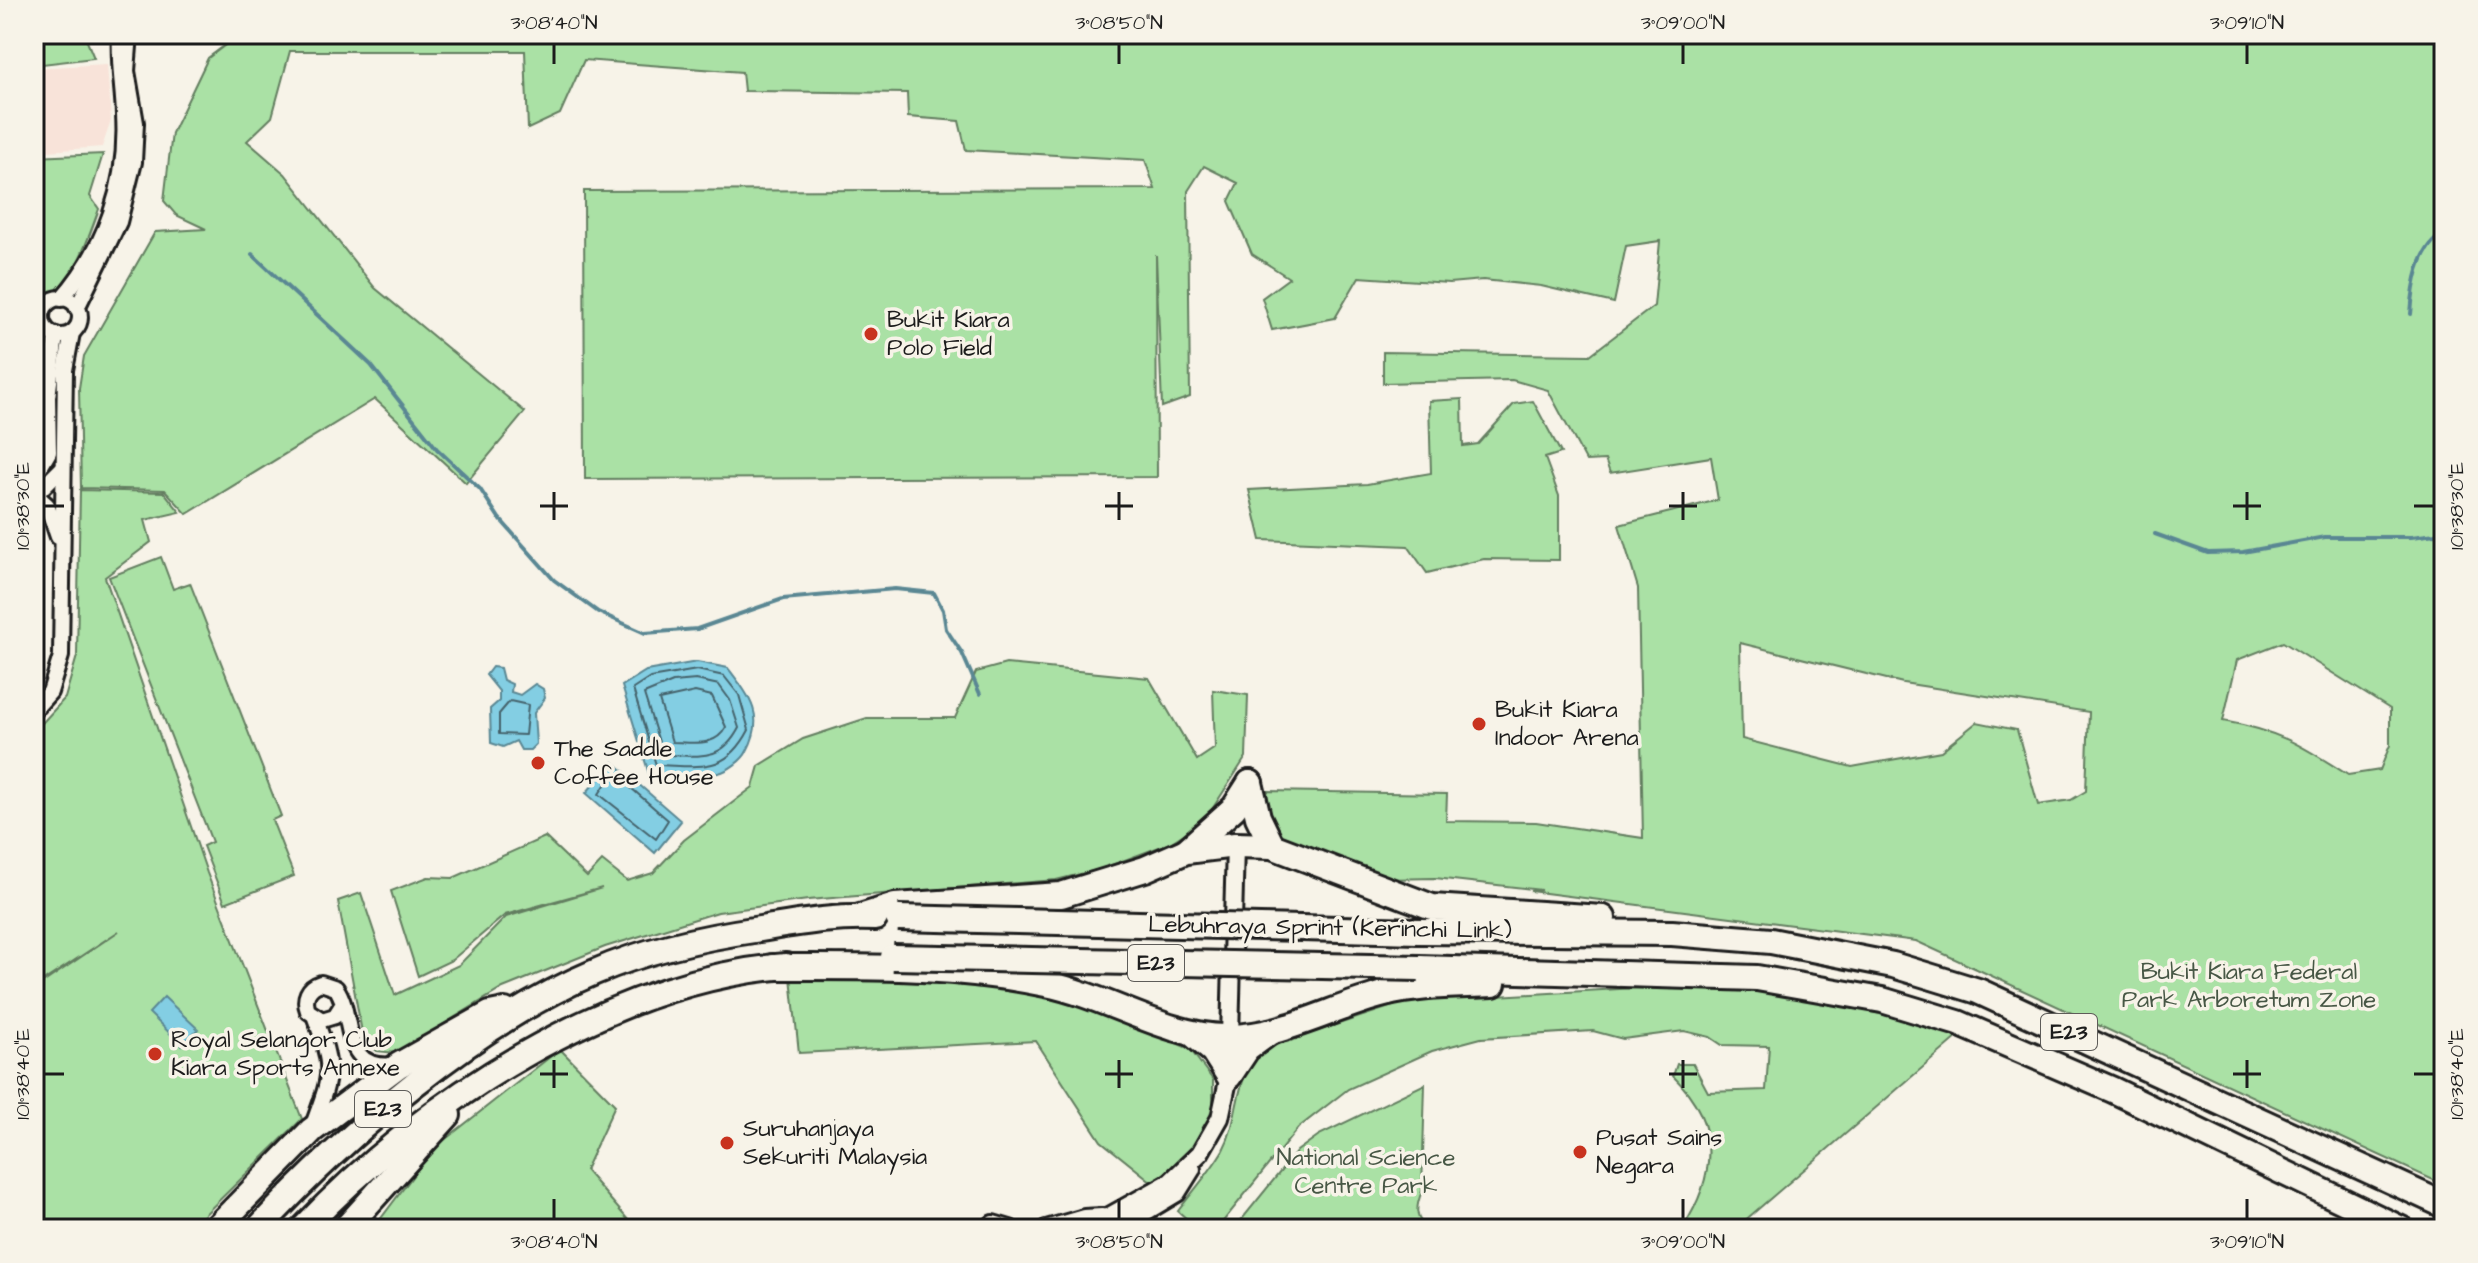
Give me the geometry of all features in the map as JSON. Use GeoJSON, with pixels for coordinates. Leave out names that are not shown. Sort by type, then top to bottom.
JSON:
{"type":"FeatureCollection","features":[{"type":"Feature","properties":{"kind":"highway"},"geometry":{"type":"LineString","coordinates":[[1186,851],[1234,808],[1250,783],[1258,817],[1272,846]]}},
{"type":"Feature","properties":{"kind":"highway"},"geometry":{"type":"LineString","coordinates":[[860,917],[895,906],[1061,895],[1145,869],[1186,851],[1235,845],[1272,846],[1432,907],[1599,917],[1672,933]]}},
{"type":"Feature","properties":{"kind":"highway","name":"Lebuhraya Sprint (Kerinchi Link)"},"geometry":{"type":"LineString","coordinates":[[258,1229],[378,1113],[523,1008],[595,972],[664,947],[760,928],[860,917],[1419,931],[1672,933],[1771,941],[1893,965],[1978,991],[2444,1205]]}},
{"type":"Feature","properties":{"kind":"highway","name":"Lebuhraya Sprint (Kerinchi Link)"},"geometry":{"type":"LineString","coordinates":[[303,1229],[412,1128],[525,1054],[624,1005],[688,983],[773,967],[893,957],[1757,978],[1819,986],[1958,1023],[2113,1090],[2401,1229]]}},
{"type":"Feature","properties":{"kind":"highway"},"geometry":{"type":"LineString","coordinates":[[773,967],[868,967],[1012,978],[1097,997],[1194,1035],[1229,1037],[1272,1031],[1385,994],[1423,988],[1690,976]]}},
{"type":"Feature","properties":{"kind":"highway"},"geometry":{"type":"LineString","coordinates":[[215,1229],[312,1130],[399,1065],[490,1014],[523,1008]]}},
{"type":"Feature","properties":{"kind":"highway"},"geometry":{"type":"LineString","coordinates":[[1194,1035],[1213,1051],[1229,1076],[1247,1049],[1272,1031]]}},
{"type":"Feature","properties":{"kind":"highway"},"geometry":{"type":"LineString","coordinates":[[345,1229],[482,1083]]}},
{"type":"Feature","properties":{"kind":"street"},"geometry":{"type":"LineString","coordinates":[[72,333],[56,335],[47,329],[43,314],[49,304],[61,299],[95,252],[116,202],[122,171],[124,117],[118,57],[120,34]]}},
{"type":"Feature","properties":{"kind":"street"},"geometry":{"type":"LineString","coordinates":[[34,710],[50,692],[61,656],[65,359],[72,333],[79,324],[77,308],[119,222],[134,162],[136,123],[127,71],[130,34]]}},
{"type":"Feature","properties":{"kind":"street"},"geometry":{"type":"LineString","coordinates":[[61,299],[77,308]]}},
{"type":"Feature","properties":{"kind":"street"},"geometry":{"type":"LineString","coordinates":[[34,478],[49,452],[48,397],[56,335]]}},
{"type":"Feature","properties":{"kind":"street"},"geometry":{"type":"LineString","coordinates":[[62,553],[52,514],[35,495],[63,467]]}},
{"type":"Feature","properties":{"kind":"street"},"geometry":{"type":"LineString","coordinates":[[1086,1229],[1112,1224],[1177,1193],[1220,1118],[1229,1076],[1235,845]]}},
{"type":"Feature","properties":{"kind":"street"},"geometry":{"type":"LineString","coordinates":[[312,1130],[330,1082],[330,1068],[315,1018],[306,1001],[308,992],[316,985],[327,983],[336,988],[357,1052],[385,1067],[399,1065]]}},
{"type":"Feature","properties":{"kind":"street"},"geometry":{"type":"LineString","coordinates":[[315,1018],[335,1016],[342,1005]]}},
{"type":"Feature","properties":{"kind":"street"},"geometry":{"type":"LineString","coordinates":[[1046,1229],[1095,1216],[1112,1224]]}},
{"type":"Feature","properties":{"kind":"street"},"geometry":{"type":"LineString","coordinates":[[993,1224],[1010,1229]]}},
{"type":"Feature","properties":{"kind":"shaded area"},"geometry":{"type":"Polygon","coordinates":[[[107,64],[111,121],[102,147],[34,152],[34,68],[107,64]]]}},
{"type":"Feature","properties":{"kind":"shaded area"},"geometry":{"type":"Polygon","coordinates":[[[43,513],[40,640],[34,661],[34,514],[43,513]]]}},
{"type":"Feature","properties":{"kind":"green space"},"geometry":{"type":"Polygon","coordinates":[[[34,34],[84,34],[94,58],[34,65],[34,34]]]}},
{"type":"Feature","properties":{"kind":"green space","name":"Bukit Kiara Federal Park Arboretum Zone"},"geometry":{"type":"Polygon","coordinates":[[[240,34],[684,34],[783,39],[796,34],[2444,34],[2444,1185],[1916,941],[1530,891],[1541,890],[1435,878],[1386,879],[1272,839],[1267,791],[1447,794],[1446,821],[1536,822],[1643,838],[1638,588],[1619,525],[1718,500],[1711,457],[1610,473],[1605,460],[1586,461],[1548,390],[1512,380],[1383,383],[1383,352],[1590,355],[1654,306],[1660,241],[1626,246],[1614,303],[1541,286],[1483,280],[1449,283],[1359,277],[1335,318],[1272,330],[1262,298],[1289,278],[1252,254],[1229,201],[1238,183],[1204,166],[1188,191],[1190,397],[1162,407],[1156,255],[1157,477],[585,479],[584,191],[1155,189],[1145,160],[966,150],[959,121],[908,117],[907,93],[744,91],[742,72],[584,60],[560,114],[528,129],[525,51],[290,51],[272,117],[247,141],[285,174],[375,288],[525,412],[466,483],[375,399],[187,514],[165,490],[81,488],[79,388],[84,356],[155,232],[206,229],[176,215],[164,201],[172,133],[208,58],[240,34]],[[2283,642],[2237,660],[2223,721],[2259,729],[2288,740],[2348,775],[2380,770],[2390,745],[2390,709],[2283,642]],[[1740,643],[1742,739],[1852,767],[1941,751],[1977,722],[2017,730],[2038,805],[2071,800],[2086,791],[2089,712],[1903,683],[1740,643]]]}},
{"type":"Feature","properties":{"kind":"green space"},"geometry":{"type":"Polygon","coordinates":[[[103,154],[90,196],[99,209],[86,243],[70,275],[39,315],[39,437],[34,459],[34,157],[103,154]]]}},
{"type":"Feature","properties":{"kind":"green space"},"geometry":{"type":"Polygon","coordinates":[[[1462,399],[1463,446],[1478,444],[1514,404],[1533,401],[1561,453],[1545,458],[1559,496],[1559,560],[1484,559],[1427,573],[1408,546],[1261,540],[1249,490],[1367,484],[1431,473],[1429,401],[1462,399]]]}},
{"type":"Feature","properties":{"kind":"green space"},"geometry":{"type":"Polygon","coordinates":[[[80,490],[164,492],[180,512],[145,520],[151,542],[105,577],[207,873],[302,1119],[190,1229],[34,1229],[34,989],[119,931],[34,987],[34,732],[65,698],[77,656],[80,490]]]}},
{"type":"Feature","properties":{"kind":"green space"},"geometry":{"type":"Polygon","coordinates":[[[161,557],[173,589],[190,583],[281,816],[272,820],[294,876],[225,903],[203,846],[212,842],[109,577],[161,557]]]}},
{"type":"Feature","properties":{"kind":"green space"},"geometry":{"type":"Polygon","coordinates":[[[1006,664],[1149,678],[1197,760],[1215,748],[1213,690],[1248,695],[1246,757],[1205,820],[1170,843],[1101,869],[1056,880],[808,900],[718,912],[605,947],[503,988],[396,1053],[377,1051],[363,1038],[338,901],[361,893],[395,995],[459,965],[506,917],[602,888],[505,915],[452,960],[418,976],[391,891],[428,877],[453,878],[545,837],[587,877],[602,861],[627,881],[653,873],[684,840],[753,787],[759,766],[803,739],[867,718],[955,718],[976,672],[1006,664]]]}},
{"type":"Feature","properties":{"kind":"green space"},"geometry":{"type":"Polygon","coordinates":[[[791,977],[956,980],[1080,1001],[1190,1049],[1213,1080],[1213,1120],[1189,1156],[1152,1182],[1101,1141],[1036,1041],[799,1053],[791,977]]]}},
{"type":"Feature","properties":{"kind":"green space"},"geometry":{"type":"Polygon","coordinates":[[[1689,985],[1826,1002],[1958,1037],[1735,1229],[1682,1229],[1702,1189],[1709,1150],[1700,1112],[1673,1076],[1677,1064],[1693,1064],[1708,1092],[1766,1090],[1769,1046],[1722,1045],[1710,1037],[1684,1031],[1623,1039],[1593,1031],[1481,1038],[1432,1051],[1348,1089],[1298,1128],[1217,1229],[1198,1229],[1178,1211],[1223,1150],[1242,1082],[1255,1058],[1266,1048],[1408,1001],[1689,985]]]}},
{"type":"Feature","properties":{"kind":"green space"},"geometry":{"type":"Polygon","coordinates":[[[560,1049],[615,1105],[585,1170],[636,1229],[373,1229],[433,1149],[560,1049]]]}},
{"type":"Feature","properties":{"kind":"green space","name":"National Science Centre Park"},"geometry":{"type":"Polygon","coordinates":[[[1425,1084],[1422,1191],[1417,1212],[1430,1229],[1234,1229],[1297,1151],[1319,1135],[1425,1084]]]}},
{"type":"Feature","properties":{"kind":"water"},"geometry":{"type":"Polygon","coordinates":[[[697,662],[728,668],[736,678],[753,707],[753,739],[742,758],[722,772],[649,774],[622,686],[646,671],[697,662]]]}},
{"type":"Feature","properties":{"kind":"water"},"geometry":{"type":"Polygon","coordinates":[[[492,667],[500,668],[503,680],[512,684],[511,692],[520,695],[535,684],[543,689],[545,698],[534,713],[536,744],[530,750],[521,750],[516,741],[503,747],[491,743],[490,709],[499,701],[499,691],[486,675],[492,667]]]}},
{"type":"Feature","properties":{"kind":"water"},"geometry":{"type":"Polygon","coordinates":[[[613,762],[681,821],[655,853],[586,793],[613,762]]]}},
{"type":"Feature","properties":{"kind":"water"},"geometry":{"type":"Polygon","coordinates":[[[164,997],[198,1029],[182,1045],[149,1013],[164,997]]]}},
{"type":"Feature","properties":{"kind":"waterway"},"geometry":{"type":"LineString","coordinates":[[2411,314],[2418,269],[2428,248],[2444,233]]}},
{"type":"Feature","properties":{"kind":"waterway"},"geometry":{"type":"LineString","coordinates":[[252,254],[371,365],[437,449],[480,489],[499,518],[554,580],[598,612],[645,633],[697,629],[783,599],[895,589],[934,593],[943,610],[946,629],[962,653],[980,694]]}},
{"type":"Feature","properties":{"kind":"waterway"},"geometry":{"type":"LineString","coordinates":[[2155,534],[2208,553],[2243,552],[2325,537],[2411,537],[2444,533]]}},
{"type":"Feature","properties":{"kind":"place","name":"Bukit Kiara Polo Field"},"geometry":{"type":"Point","coordinates":[871,334]}},
{"type":"Feature","properties":{"kind":"place","name":"Bukit Kiara Indoor Arena"},"geometry":{"type":"Point","coordinates":[1479,724]}},
{"type":"Feature","properties":{"kind":"place","name":"The Saddle Coffee House"},"geometry":{"type":"Point","coordinates":[538,763]}},
{"type":"Feature","properties":{"kind":"place","name":"Royal Selangor Club Kiara Sports Annexe"},"geometry":{"type":"Point","coordinates":[155,1054]}},
{"type":"Feature","properties":{"kind":"place","name":"Suruhanjaya Sekuriti Malaysia"},"geometry":{"type":"Point","coordinates":[727,1143]}},
{"type":"Feature","properties":{"kind":"place","name":"Pusat Sains Negara"},"geometry":{"type":"Point","coordinates":[1580,1152]}}]}
